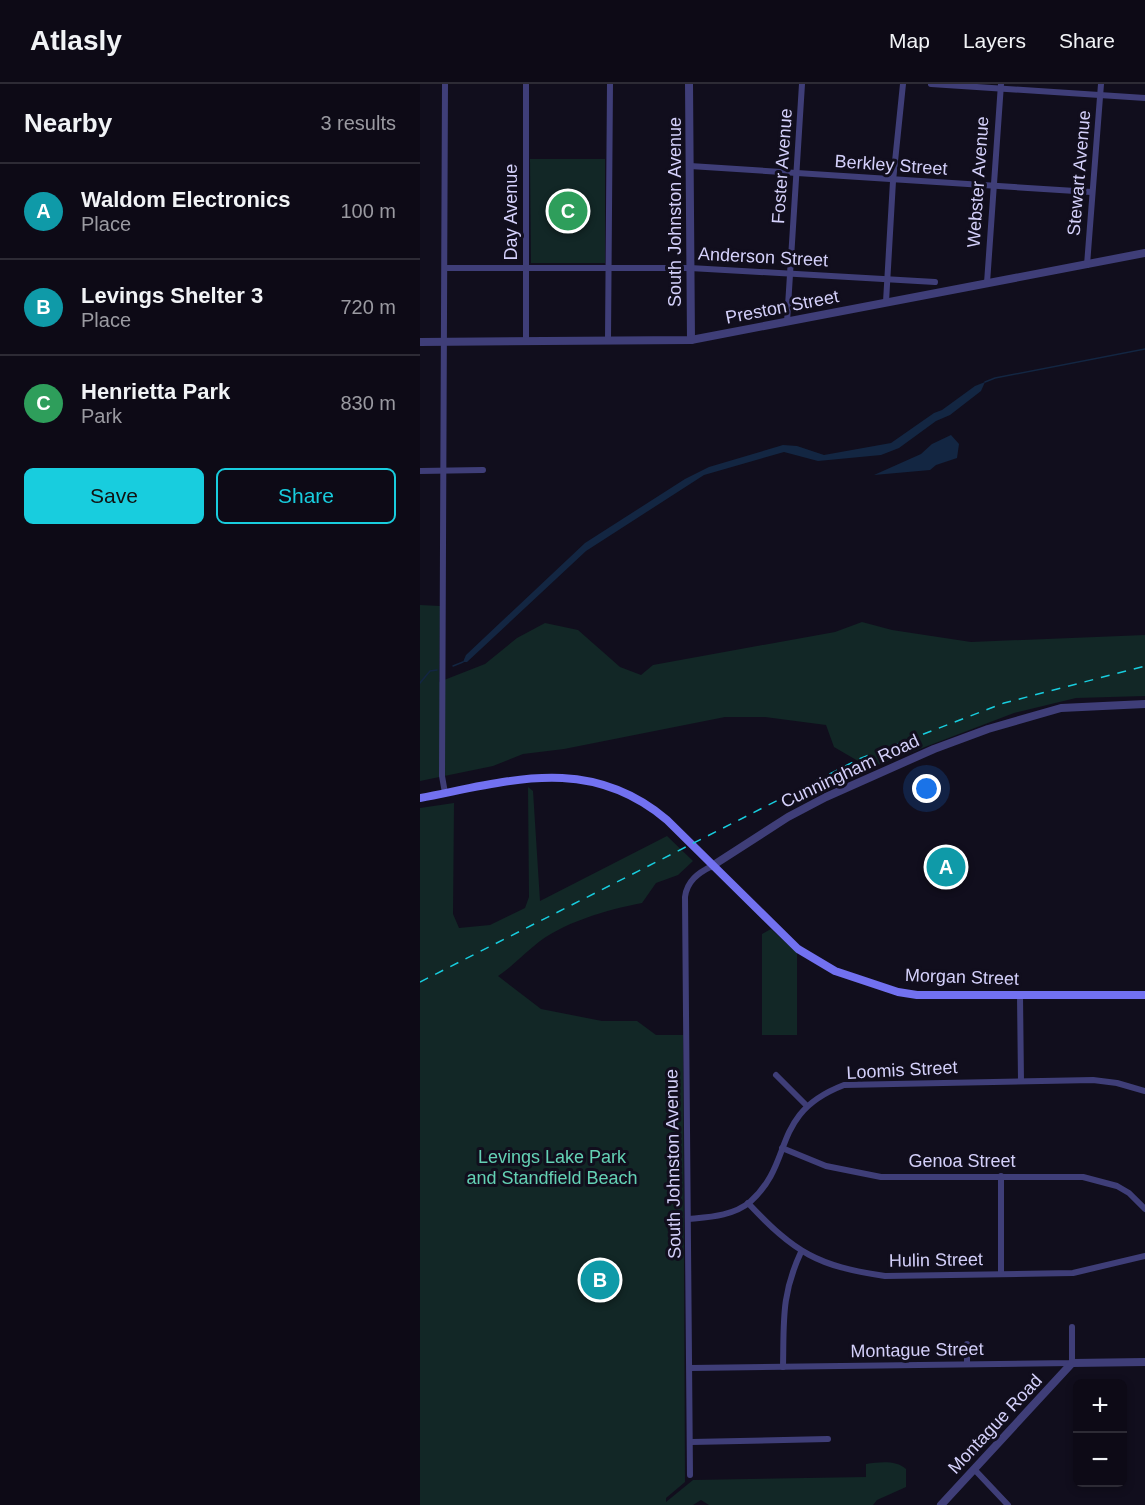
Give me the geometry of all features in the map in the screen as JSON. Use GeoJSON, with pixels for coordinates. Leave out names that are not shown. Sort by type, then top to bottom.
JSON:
{"type":"FeatureCollection","features":[{"type":"Feature","properties":{"kind":"main road"},"geometry":{"type":"LineString","coordinates":[[420,798],[535,777],[581,779],[605,784],[637,798],[679,831],[712,866]]}},
{"type":"Feature","properties":{"kind":"main road","name":"Morgan Street"},"geometry":{"type":"LineString","coordinates":[[712,866],[798,949],[834,970],[898,992],[917,995],[1145,995]]}},
{"type":"Feature","properties":{"kind":"street"},"geometry":{"type":"LineString","coordinates":[[445,84],[442,776],[445,793]]}},
{"type":"Feature","properties":{"kind":"street","name":"Day Avenue"},"geometry":{"type":"LineString","coordinates":[[526,84],[526,340]]}},
{"type":"Feature","properties":{"kind":"street"},"geometry":{"type":"LineString","coordinates":[[608,339],[610,84]]}},
{"type":"Feature","properties":{"kind":"street","name":"South Johnston Avenue"},"geometry":{"type":"LineString","coordinates":[[690,84],[691,340]]}},
{"type":"Feature","properties":{"kind":"street","name":"Foster Avenue"},"geometry":{"type":"LineString","coordinates":[[787,322],[802,84]]}},
{"type":"Feature","properties":{"kind":"street"},"geometry":{"type":"LineString","coordinates":[[886,302],[893,181],[903,84]]}},
{"type":"Feature","properties":{"kind":"street"},"geometry":{"type":"LineString","coordinates":[[931,84],[1001,86],[1145,98]]}},
{"type":"Feature","properties":{"kind":"street","name":"Stewart Avenue"},"geometry":{"type":"LineString","coordinates":[[1087,265],[1101,84]]}},
{"type":"Feature","properties":{"kind":"street","name":"Webster Avenue"},"geometry":{"type":"LineString","coordinates":[[987,283],[992,187],[1001,86]]}},
{"type":"Feature","properties":{"kind":"street","name":"Berkley Street"},"geometry":{"type":"LineString","coordinates":[[690,166],[893,181],[1091,192]]}},
{"type":"Feature","properties":{"kind":"street","name":"Preston Street"},"geometry":{"type":"LineString","coordinates":[[420,342],[691,340],[1145,253]]}},
{"type":"Feature","properties":{"kind":"street","name":"Anderson Street"},"geometry":{"type":"LineString","coordinates":[[446,268],[690,268],[934,282]]}},
{"type":"Feature","properties":{"kind":"street"},"geometry":{"type":"LineString","coordinates":[[420,471],[483,470]]}},
{"type":"Feature","properties":{"kind":"street","name":"Cunningham Road"},"geometry":{"type":"LineString","coordinates":[[712,866],[788,817],[861,780],[988,729],[1044,711],[1080,705],[1145,704]]}},
{"type":"Feature","properties":{"kind":"street","name":"South Johnston Avenue"},"geometry":{"type":"LineString","coordinates":[[690,1475],[685,897],[686,887],[695,876],[712,866]]}},
{"type":"Feature","properties":{"kind":"street"},"geometry":{"type":"LineString","coordinates":[[1020,996],[1021,1081]]}},
{"type":"Feature","properties":{"kind":"street"},"geometry":{"type":"LineString","coordinates":[[776,1075],[807,1106]]}},
{"type":"Feature","properties":{"kind":"street","name":"Loomis Street"},"geometry":{"type":"LineString","coordinates":[[689,1219],[716,1217],[748,1203],[765,1186],[794,1121],[807,1106],[823,1094],[844,1085],[1093,1080],[1117,1083],[1145,1091]]}},
{"type":"Feature","properties":{"kind":"street","name":"Genoa Street"},"geometry":{"type":"LineString","coordinates":[[782,1148],[826,1166],[881,1177],[1083,1177],[1100,1180],[1129,1193],[1143,1203]]}},
{"type":"Feature","properties":{"kind":"street"},"geometry":{"type":"LineString","coordinates":[[1001,1176],[1001,1274]]}},
{"type":"Feature","properties":{"kind":"street","name":"Hulin Street"},"geometry":{"type":"LineString","coordinates":[[748,1203],[801,1252],[855,1272],[885,1276],[1073,1273],[1145,1256]]}},
{"type":"Feature","properties":{"kind":"street"},"geometry":{"type":"LineString","coordinates":[[783,1367],[785,1300],[788,1279],[801,1252]]}},
{"type":"Feature","properties":{"kind":"street"},"geometry":{"type":"LineString","coordinates":[[1072,1327],[1072,1363]]}},
{"type":"Feature","properties":{"kind":"street"},"geometry":{"type":"LineString","coordinates":[[966,1344],[967,1364]]}},
{"type":"Feature","properties":{"kind":"street","name":"Montague Street"},"geometry":{"type":"LineString","coordinates":[[690,1368],[1145,1362]]}},
{"type":"Feature","properties":{"kind":"street","name":"Montague Road"},"geometry":{"type":"LineString","coordinates":[[941,1505],[1072,1363]]}},
{"type":"Feature","properties":{"kind":"street"},"geometry":{"type":"LineString","coordinates":[[691,1442],[828,1439]]}},
{"type":"Feature","properties":{"kind":"street"},"geometry":{"type":"LineString","coordinates":[[974,1469],[1008,1505]]}},
{"type":"Feature","properties":{"kind":"green space"},"geometry":{"type":"Polygon","coordinates":[[[530,159],[605,159],[605,263],[531,263],[530,159]]]}},
{"type":"Feature","properties":{"kind":"green space"},"geometry":{"type":"Polygon","coordinates":[[[420,605],[440,606],[439,682],[485,664],[517,638],[545,623],[578,630],[620,667],[641,675],[653,665],[835,632],[862,622],[892,630],[971,642],[1145,635],[1145,696],[1076,698],[1014,713],[870,768],[834,747],[826,725],[765,717],[725,717],[564,749],[523,754],[493,766],[420,781],[420,605]]]}},
{"type":"Feature","properties":{"kind":"green space","name":"Levings Lake Park and Standfield Beach"},"geometry":{"type":"Polygon","coordinates":[[[528,787],[533,791],[540,901],[667,836],[693,861],[678,875],[656,883],[642,903],[600,913],[557,930],[498,976],[541,1009],[602,1021],[637,1021],[656,1035],[683,1035],[685,1482],[666,1498],[666,1502],[693,1480],[866,1477],[866,1464],[882,1462],[898,1464],[906,1469],[906,1487],[877,1500],[873,1505],[709,1505],[701,1500],[693,1505],[420,1505],[420,808],[454,803],[453,914],[459,928],[490,925],[525,908],[529,897],[528,787]]]}},
{"type":"Feature","properties":{"kind":"green space"},"geometry":{"type":"Polygon","coordinates":[[[771,929],[797,953],[797,1035],[762,1035],[762,934],[771,929]]]}},
{"type":"Feature","properties":{"kind":"water"},"geometry":{"type":"Polygon","coordinates":[[[985,382],[981,391],[950,415],[936,421],[899,448],[881,455],[818,461],[784,452],[704,475],[586,551],[467,662],[463,662],[466,655],[585,543],[685,479],[709,467],[783,445],[797,446],[824,455],[891,443],[975,386],[985,382]]]}},
{"type":"Feature","properties":{"kind":"water"},"geometry":{"type":"Polygon","coordinates":[[[951,435],[959,444],[957,458],[936,465],[930,470],[874,475],[921,454],[932,444],[951,435]]]}},
{"type":"Feature","properties":{"kind":"waterway"},"geometry":{"type":"LineString","coordinates":[[985,382],[995,378],[1145,349]]}},
{"type":"Feature","properties":{"kind":"waterway"},"geometry":{"type":"LineString","coordinates":[[453,666],[463,662]]}},
{"type":"Feature","properties":{"kind":"waterway"},"geometry":{"type":"LineString","coordinates":[[420,683],[430,671],[437,670]]}},
{"type":"Feature","properties":{"kind":"railway"},"geometry":{"type":"LineString","coordinates":[[420,982],[859,759],[1004,703],[1145,666]]}},
{"type":"Feature","properties":{"kind":"place","name":"Henrietta Park"},"geometry":{"type":"Point","coordinates":[568,211]}},
{"type":"Feature","properties":{"kind":"place","name":"Waldom Electronics"},"geometry":{"type":"Point","coordinates":[946,867]}},
{"type":"Feature","properties":{"kind":"place","name":"Levings Shelter 3"},"geometry":{"type":"Point","coordinates":[600,1280]}}]}
